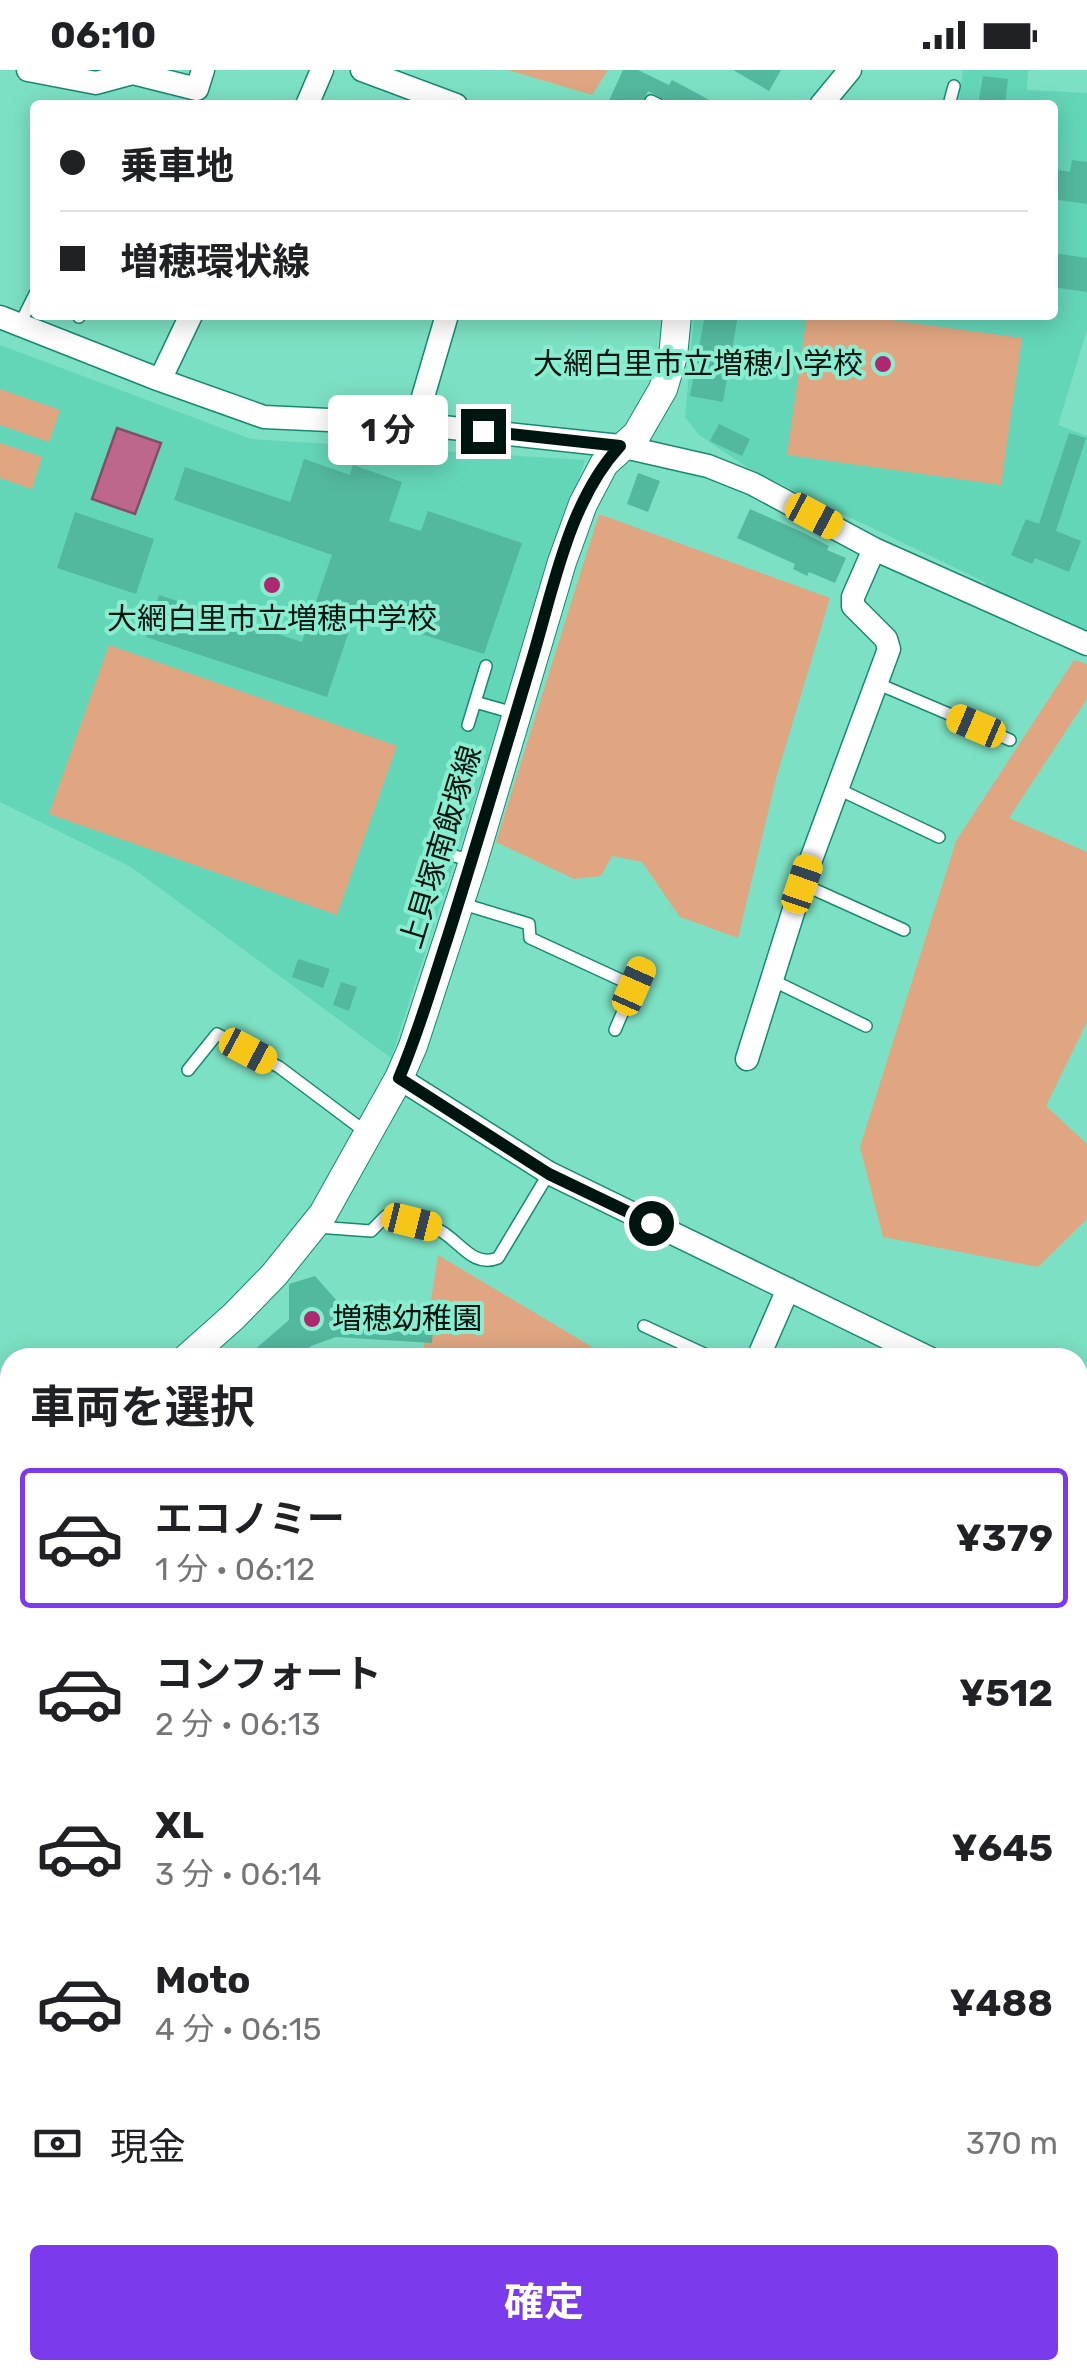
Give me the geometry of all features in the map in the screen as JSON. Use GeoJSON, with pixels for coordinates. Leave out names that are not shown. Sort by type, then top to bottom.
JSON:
{"type":"FeatureCollection","features":[{"type":"Feature","properties":{"kind":"street"},"geometry":{"type":"LineString","coordinates":[[28,70],[96,83],[133,72],[197,89],[203,70]]}},
{"type":"Feature","properties":{"kind":"street"},"geometry":{"type":"LineString","coordinates":[[309,100],[322,70]]}},
{"type":"Feature","properties":{"kind":"street"},"geometry":{"type":"LineString","coordinates":[[362,70],[443,100]]}},
{"type":"Feature","properties":{"kind":"street"},"geometry":{"type":"LineString","coordinates":[[825,100],[850,70]]}},
{"type":"Feature","properties":{"kind":"street"},"geometry":{"type":"LineString","coordinates":[[10,320],[264,417],[415,424],[620,446],[708,466],[753,484],[874,548],[1087,644]]}},
{"type":"Feature","properties":{"kind":"street"},"geometry":{"type":"LineString","coordinates":[[160,380],[190,320]]}},
{"type":"Feature","properties":{"kind":"street"},"geometry":{"type":"LineString","coordinates":[[415,424],[446,320]]}},
{"type":"Feature","properties":{"kind":"street","name":"上貝塚南飯塚線"},"geometry":{"type":"LineString","coordinates":[[197,1348],[247,1303],[313,1226],[399,1078],[413,1046],[472,862],[583,504],[604,464],[637,434],[664,389],[676,320]]}},
{"type":"Feature","properties":{"kind":"street"},"geometry":{"type":"LineString","coordinates":[[747,1059],[802,884],[889,649],[886,638],[853,606],[853,597],[874,548]]}},
{"type":"Feature","properties":{"kind":"street"},"geometry":{"type":"LineString","coordinates":[[399,1078],[549,1174],[909,1348]]}},
{"type":"Feature","properties":{"kind":"street"},"geometry":{"type":"LineString","coordinates":[[762,1348],[788,1289]]}},
{"type":"Feature","properties":{"kind":"lane"},"geometry":{"type":"LineString","coordinates":[[950,100],[954,86]]}},
{"type":"Feature","properties":{"kind":"lane"},"geometry":{"type":"LineString","coordinates":[[10,320],[30,299]]}},
{"type":"Feature","properties":{"kind":"lane"},"geometry":{"type":"LineString","coordinates":[[468,724],[486,666]]}},
{"type":"Feature","properties":{"kind":"lane"},"geometry":{"type":"LineString","coordinates":[[876,683],[1010,740]]}},
{"type":"Feature","properties":{"kind":"lane"},"geometry":{"type":"LineString","coordinates":[[475,702],[516,714]]}},
{"type":"Feature","properties":{"kind":"lane"},"geometry":{"type":"LineString","coordinates":[[836,788],[939,837]]}},
{"type":"Feature","properties":{"kind":"lane"},"geometry":{"type":"LineString","coordinates":[[432,849],[472,862]]}},
{"type":"Feature","properties":{"kind":"lane"},"geometry":{"type":"LineString","coordinates":[[802,884],[904,930]]}},
{"type":"Feature","properties":{"kind":"lane"},"geometry":{"type":"LineString","coordinates":[[458,902],[529,924],[530,938],[634,986]]}},
{"type":"Feature","properties":{"kind":"lane"},"geometry":{"type":"LineString","coordinates":[[615,1030],[643,965]]}},
{"type":"Feature","properties":{"kind":"lane"},"geometry":{"type":"LineString","coordinates":[[772,980],[866,1026]]}},
{"type":"Feature","properties":{"kind":"lane"},"geometry":{"type":"LineString","coordinates":[[188,1070],[217,1034],[279,1067],[368,1133]]}},
{"type":"Feature","properties":{"kind":"lane"},"geometry":{"type":"LineString","coordinates":[[313,1226],[371,1231],[386,1216],[438,1228],[480,1262],[492,1262],[549,1174]]}},
{"type":"Feature","properties":{"kind":"lane"},"geometry":{"type":"LineString","coordinates":[[644,1326],[691,1348]]}},
{"type":"Feature","properties":{"kind":"shaded area"},"geometry":{"type":"Polygon","coordinates":[[[508,70],[608,70],[592,95],[508,70]]]}},
{"type":"Feature","properties":{"kind":"shaded area","name":"大網白里市立増穂小学校"},"geometry":{"type":"Polygon","coordinates":[[[963,70],[1028,70],[1027,90],[1087,93],[1087,330],[1058,425],[1087,436],[1087,632],[987,588],[985,582],[751,470],[699,435],[685,417],[694,320],[1058,320],[1058,100],[959,100],[963,70]]]}},
{"type":"Feature","properties":{"kind":"shaded area"},"geometry":{"type":"Polygon","coordinates":[[[806,320],[891,320],[1022,338],[1001,485],[787,455],[806,320]]]}},
{"type":"Feature","properties":{"kind":"shaded area","name":"大網白里市立増穂中学校"},"geometry":{"type":"Polygon","coordinates":[[[0,345],[251,439],[585,460],[391,1058],[131,867],[0,802],[0,345]]]}},
{"type":"Feature","properties":{"kind":"shaded area"},"geometry":{"type":"Polygon","coordinates":[[[0,389],[60,410],[49,442],[0,425],[0,389]]]}},
{"type":"Feature","properties":{"kind":"shaded area"},"geometry":{"type":"Polygon","coordinates":[[[117,428],[161,443],[135,514],[92,499],[117,428]]]}},
{"type":"Feature","properties":{"kind":"shaded area"},"geometry":{"type":"Polygon","coordinates":[[[0,443],[42,457],[32,489],[0,478],[0,443]]]}},
{"type":"Feature","properties":{"kind":"shaded area"},"geometry":{"type":"Polygon","coordinates":[[[599,514],[830,598],[777,775],[738,938],[680,917],[642,862],[612,856],[601,876],[574,879],[496,842],[599,514]]]}},
{"type":"Feature","properties":{"kind":"shaded area"},"geometry":{"type":"Polygon","coordinates":[[[109,645],[397,746],[337,915],[49,814],[109,645]]]}},
{"type":"Feature","properties":{"kind":"shaded area"},"geometry":{"type":"Polygon","coordinates":[[[1074,660],[1087,664],[1087,699],[1009,818],[1087,852],[1087,1022],[1046,1106],[1087,1144],[1087,1219],[1038,1267],[883,1237],[860,1147],[956,841],[1074,660]]]}},
{"type":"Feature","properties":{"kind":"shaded area"},"geometry":{"type":"Polygon","coordinates":[[[438,1255],[594,1348],[424,1348],[438,1255]]]}},
{"type":"Feature","properties":{"kind":"building"},"geometry":{"type":"Polygon","coordinates":[[[623,70],[638,70],[669,85],[672,80],[710,100],[665,100],[648,91],[644,100],[609,100],[623,70]]]}},
{"type":"Feature","properties":{"kind":"building"},"geometry":{"type":"Polygon","coordinates":[[[733,70],[781,70],[769,91],[733,70]]]}},
{"type":"Feature","properties":{"kind":"building"},"geometry":{"type":"Polygon","coordinates":[[[983,76],[1008,79],[1006,100],[979,100],[983,76]]]}},
{"type":"Feature","properties":{"kind":"building"},"geometry":{"type":"Polygon","coordinates":[[[1072,160],[1087,162],[1087,204],[1058,200],[1058,170],[1070,172],[1072,160]]]}},
{"type":"Feature","properties":{"kind":"building"},"geometry":{"type":"Polygon","coordinates":[[[1058,254],[1087,258],[1087,292],[1058,288],[1058,254]]]}},
{"type":"Feature","properties":{"kind":"building"},"geometry":{"type":"Polygon","coordinates":[[[704,320],[737,320],[723,402],[690,396],[704,320]]]}},
{"type":"Feature","properties":{"kind":"building"},"geometry":{"type":"Polygon","coordinates":[[[719,424],[750,439],[742,456],[710,441],[719,424]]]}},
{"type":"Feature","properties":{"kind":"building"},"geometry":{"type":"Polygon","coordinates":[[[1069,433],[1086,438],[1056,531],[1081,541],[1069,572],[1035,558],[1032,564],[1011,555],[1026,519],[1039,524],[1069,433]]]}},
{"type":"Feature","properties":{"kind":"building"},"geometry":{"type":"Polygon","coordinates":[[[304,459],[350,475],[353,465],[402,482],[389,521],[421,531],[428,511],[522,543],[484,654],[355,613],[327,697],[146,637],[159,595],[302,642],[332,555],[174,500],[185,467],[290,502],[304,459]]]}},
{"type":"Feature","properties":{"kind":"building"},"geometry":{"type":"Polygon","coordinates":[[[638,473],[660,481],[648,512],[627,504],[638,473]]]}},
{"type":"Feature","properties":{"kind":"building"},"geometry":{"type":"Polygon","coordinates":[[[750,509],[804,533],[846,558],[835,583],[809,572],[807,576],[793,569],[795,564],[737,538],[750,509]]]}},
{"type":"Feature","properties":{"kind":"building"},"geometry":{"type":"Polygon","coordinates":[[[75,512],[154,539],[136,594],[57,568],[75,512]]]}},
{"type":"Feature","properties":{"kind":"building"},"geometry":{"type":"Polygon","coordinates":[[[298,959],[330,969],[323,988],[292,977],[298,959]]]}},
{"type":"Feature","properties":{"kind":"building"},"geometry":{"type":"Polygon","coordinates":[[[341,982],[357,987],[349,1011],[333,1005],[341,982]]]}},
{"type":"Feature","properties":{"kind":"building"},"geometry":{"type":"Polygon","coordinates":[[[315,1276],[338,1302],[434,1307],[432,1343],[336,1337],[309,1348],[257,1348],[289,1320],[289,1284],[315,1276]]]}},
{"type":"Feature","properties":{"kind":"place","name":"大網白里市立増穂小学校"},"geometry":{"type":"Point","coordinates":[883,364]}},
{"type":"Feature","properties":{"kind":"place","name":"大網白里市立増穂中学校"},"geometry":{"type":"Point","coordinates":[272,585]}},
{"type":"Feature","properties":{"kind":"place","name":"増穂幼稚園"},"geometry":{"type":"Point","coordinates":[312,1319]}},
{"type":"Feature","properties":{"kind":"route"},"geometry":{"type":"LineString","coordinates":[[483,431],[620,446],[604,464],[583,504],[562,562],[472,862],[413,1046],[399,1078],[549,1174],[651,1223]]}}]}
